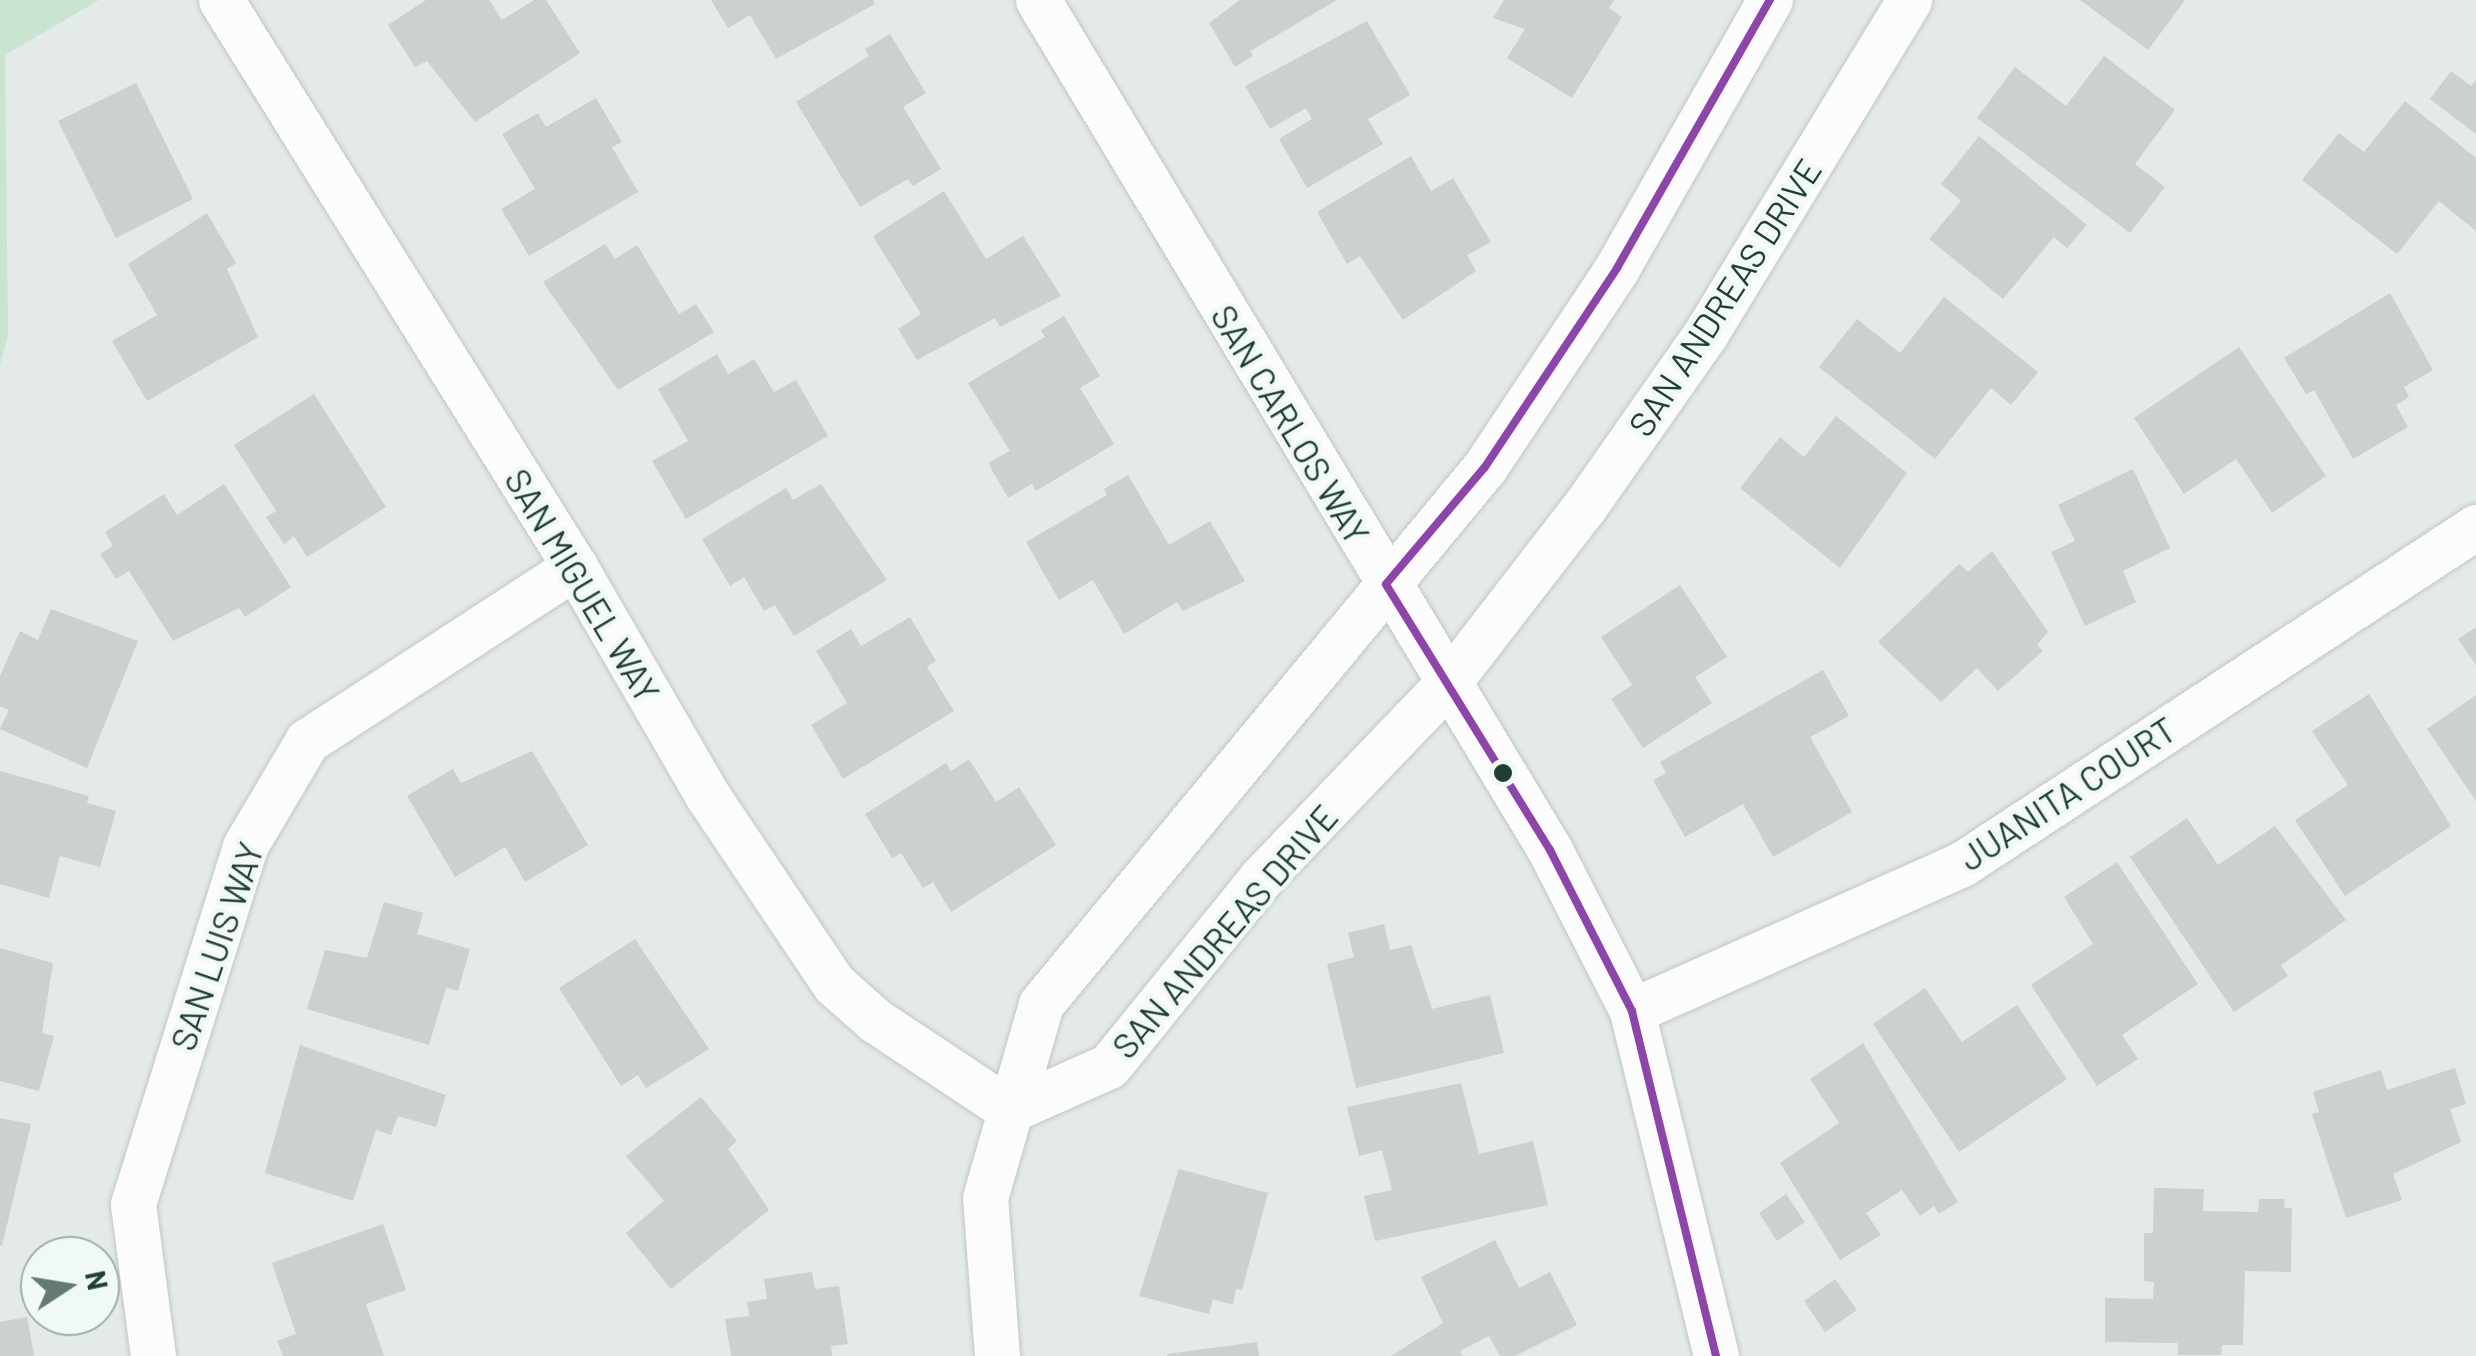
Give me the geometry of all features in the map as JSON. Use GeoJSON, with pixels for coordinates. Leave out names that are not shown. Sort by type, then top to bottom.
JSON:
{"type":"FeatureCollection","features":[{"type":"Feature","properties":{"kind":"street","name":"SAN MIGUEL WAY"},"geometry":{"type":"LineString","coordinates":[[222,0],[575,568],[707,795],[834,984],[876,1021],[1010,1110]]}},
{"type":"Feature","properties":{"kind":"street","name":"SAN CARLOS WAY"},"geometry":{"type":"LineString","coordinates":[[1038,0],[1386,584],[1550,850],[1632,1010],[1716,1356]]}},
{"type":"Feature","properties":{"kind":"street"},"geometry":{"type":"LineString","coordinates":[[997,1356],[985,1198],[1041,1004],[1485,467],[1617,268],[1770,0]]}},
{"type":"Feature","properties":{"kind":"street","name":"SAN ANDREAS DRIVE"},"geometry":{"type":"LineString","coordinates":[[1010,1110],[1109,1066],[1261,878],[1448,684],[1585,506],[1706,333],[1909,0]]}},
{"type":"Feature","properties":{"kind":"street","name":"JUANITA COURT"},"geometry":{"type":"LineString","coordinates":[[1632,1010],[1962,864],[2476,526]]}},
{"type":"Feature","properties":{"kind":"street","name":"SAN LUIS WAY"},"geometry":{"type":"LineString","coordinates":[[154,1356],[132,1204],[245,846],[307,741],[575,568]]}},
{"type":"Feature","properties":{"kind":"green space"},"geometry":{"type":"Polygon","coordinates":[[[0,0],[99,0],[5,55],[8,336],[0,365],[0,0]]]}},
{"type":"Feature","properties":{"kind":"building"},"geometry":{"type":"Polygon","coordinates":[[[426,0],[489,0],[502,20],[534,0],[546,0],[580,53],[475,122],[427,61],[415,67],[388,25],[426,0]]]}},
{"type":"Feature","properties":{"kind":"building"},"geometry":{"type":"Polygon","coordinates":[[[711,0],[873,0],[875,4],[776,59],[750,15],[728,28],[711,0]]]}},
{"type":"Feature","properties":{"kind":"building"},"geometry":{"type":"Polygon","coordinates":[[[1240,0],[1337,0],[1250,51],[1253,56],[1235,67],[1209,23],[1240,0]]]}},
{"type":"Feature","properties":{"kind":"building"},"geometry":{"type":"Polygon","coordinates":[[[1504,0],[1614,0],[1609,8],[1622,17],[1572,98],[1507,58],[1525,29],[1493,18],[1504,0]]]}},
{"type":"Feature","properties":{"kind":"building"},"geometry":{"type":"Polygon","coordinates":[[[2080,0],[2185,0],[2148,50],[2080,0]]]}},
{"type":"Feature","properties":{"kind":"building"},"geometry":{"type":"Polygon","coordinates":[[[1367,21],[1410,95],[1368,119],[1383,144],[1307,188],[1279,139],[1312,119],[1306,108],[1270,129],[1245,86],[1367,21]]]}},
{"type":"Feature","properties":{"kind":"building"},"geometry":{"type":"Polygon","coordinates":[[[890,34],[926,93],[903,107],[941,169],[913,186],[908,179],[860,207],[796,102],[869,56],[865,49],[890,34]]]}},
{"type":"Feature","properties":{"kind":"building"},"geometry":{"type":"Polygon","coordinates":[[[2104,56],[2175,110],[2135,164],[2165,187],[2130,233],[1977,118],[2015,67],[2066,106],[2104,56]]]}},
{"type":"Feature","properties":{"kind":"building"},"geometry":{"type":"Polygon","coordinates":[[[2451,71],[2471,86],[2476,80],[2476,134],[2430,99],[2451,71]]]}},
{"type":"Feature","properties":{"kind":"building"},"geometry":{"type":"Polygon","coordinates":[[[136,83],[193,199],[116,238],[58,121],[136,83]]]}},
{"type":"Feature","properties":{"kind":"building"},"geometry":{"type":"Polygon","coordinates":[[[596,98],[622,142],[612,147],[638,192],[529,256],[501,209],[535,189],[502,134],[538,113],[546,127],[596,98]]]}},
{"type":"Feature","properties":{"kind":"building"},"geometry":{"type":"Polygon","coordinates":[[[2405,101],[2476,158],[2476,231],[2439,201],[2397,254],[2302,180],[2339,133],[2364,152],[2405,101]]]}},
{"type":"Feature","properties":{"kind":"building"},"geometry":{"type":"Polygon","coordinates":[[[1979,136],[2087,225],[2067,248],[2054,237],[2003,299],[1929,239],[1961,201],[1941,184],[1979,136]]]}},
{"type":"Feature","properties":{"kind":"building"},"geometry":{"type":"Polygon","coordinates":[[[1411,156],[1431,191],[1453,178],[1491,242],[1467,255],[1476,271],[1403,320],[1360,256],[1347,264],[1317,212],[1411,156]]]}},
{"type":"Feature","properties":{"kind":"building"},"geometry":{"type":"Polygon","coordinates":[[[944,191],[986,259],[1023,236],[1061,296],[1000,327],[995,318],[917,360],[898,329],[921,314],[873,236],[944,191]]]}},
{"type":"Feature","properties":{"kind":"building"},"geometry":{"type":"Polygon","coordinates":[[[207,213],[236,263],[227,269],[258,337],[147,401],[112,341],[157,315],[128,264],[207,213]]]}},
{"type":"Feature","properties":{"kind":"building"},"geometry":{"type":"Polygon","coordinates":[[[605,244],[615,259],[637,245],[679,314],[696,304],[714,332],[618,390],[543,282],[605,244]]]}},
{"type":"Feature","properties":{"kind":"building"},"geometry":{"type":"Polygon","coordinates":[[[2390,293],[2433,370],[2404,387],[2409,397],[2396,405],[2408,427],[2353,459],[2314,390],[2306,394],[2284,358],[2390,293]]]}},
{"type":"Feature","properties":{"kind":"building"},"geometry":{"type":"Polygon","coordinates":[[[1944,297],[2038,372],[2011,405],[1991,388],[1935,459],[1819,367],[1857,319],[1900,353],[1944,297]]]}},
{"type":"Feature","properties":{"kind":"building"},"geometry":{"type":"Polygon","coordinates":[[[1064,316],[1100,376],[1080,388],[1114,444],[1036,491],[1032,484],[1008,498],[988,463],[1010,451],[968,383],[1045,337],[1041,330],[1064,316]]]}},
{"type":"Feature","properties":{"kind":"building"},"geometry":{"type":"Polygon","coordinates":[[[2239,347],[2326,476],[2272,513],[2236,459],[2184,494],[2134,418],[2239,347]]]}},
{"type":"Feature","properties":{"kind":"building"},"geometry":{"type":"Polygon","coordinates":[[[717,354],[728,374],[754,359],[774,392],[796,380],[828,436],[686,519],[652,461],[688,441],[658,389],[717,354]]]}},
{"type":"Feature","properties":{"kind":"building"},"geometry":{"type":"Polygon","coordinates":[[[314,394],[386,507],[307,557],[294,536],[284,544],[266,517],[276,511],[234,445],[314,394]]]}},
{"type":"Feature","properties":{"kind":"building"},"geometry":{"type":"Polygon","coordinates":[[[1836,416],[1907,473],[1840,568],[1740,488],[1780,437],[1804,457],[1836,416]]]}},
{"type":"Feature","properties":{"kind":"building"},"geometry":{"type":"Polygon","coordinates":[[[2133,469],[2170,548],[2123,571],[2136,602],[2085,626],[2051,552],[2075,541],[2058,505],[2133,469]]]}},
{"type":"Feature","properties":{"kind":"building"},"geometry":{"type":"Polygon","coordinates":[[[1128,475],[1169,545],[1210,521],[1245,581],[1183,611],[1177,602],[1124,634],[1093,580],[1059,600],[1026,542],[1107,495],[1104,489],[1128,475]]]}},
{"type":"Feature","properties":{"kind":"building"},"geometry":{"type":"Polygon","coordinates":[[[224,484],[291,587],[245,617],[239,608],[173,641],[129,571],[116,579],[100,554],[113,546],[105,532],[164,494],[177,515],[224,484]]]}},
{"type":"Feature","properties":{"kind":"building"},"geometry":{"type":"Polygon","coordinates":[[[821,484],[887,580],[794,636],[775,605],[764,611],[744,577],[730,586],[702,539],[786,488],[793,500],[821,484]]]}},
{"type":"Feature","properties":{"kind":"building"},"geometry":{"type":"Polygon","coordinates":[[[1992,551],[2048,632],[2037,645],[2043,651],[1998,691],[1977,668],[1941,702],[1878,642],[1959,564],[1968,572],[1992,551]]]}},
{"type":"Feature","properties":{"kind":"building"},"geometry":{"type":"Polygon","coordinates":[[[1680,585],[1727,657],[1695,677],[1712,703],[1643,748],[1611,699],[1632,685],[1601,637],[1680,585]]]}},
{"type":"Feature","properties":{"kind":"building"},"geometry":{"type":"Polygon","coordinates":[[[51,609],[138,641],[87,768],[0,729],[9,710],[0,706],[0,676],[20,631],[38,640],[51,609]]]}},
{"type":"Feature","properties":{"kind":"building"},"geometry":{"type":"Polygon","coordinates":[[[910,617],[936,661],[927,667],[954,711],[843,779],[811,725],[847,703],[816,651],[851,629],[861,646],[910,617]]]}},
{"type":"Feature","properties":{"kind":"building"},"geometry":{"type":"Polygon","coordinates":[[[2476,627],[2476,665],[2458,639],[2476,627]]]}},
{"type":"Feature","properties":{"kind":"building"},"geometry":{"type":"Polygon","coordinates":[[[1823,670],[1849,716],[1810,737],[1852,812],[1773,857],[1743,804],[1685,837],[1653,780],[1666,773],[1660,762],[1823,670]]]}},
{"type":"Feature","properties":{"kind":"building"},"geometry":{"type":"Polygon","coordinates":[[[2369,694],[2451,826],[2345,896],[2295,820],[2348,785],[2312,731],[2369,694]]]}},
{"type":"Feature","properties":{"kind":"building"},"geometry":{"type":"Polygon","coordinates":[[[2476,695],[2476,801],[2427,729],[2476,695]]]}},
{"type":"Feature","properties":{"kind":"building"},"geometry":{"type":"Polygon","coordinates":[[[532,751],[588,845],[525,882],[505,847],[455,877],[407,796],[453,769],[461,783],[532,751]]]}},
{"type":"Feature","properties":{"kind":"building"},"geometry":{"type":"Polygon","coordinates":[[[969,759],[996,802],[1019,787],[1056,845],[951,912],[933,882],[923,888],[901,853],[892,858],[865,814],[946,763],[951,771],[969,759]]]}},
{"type":"Feature","properties":{"kind":"building"},"geometry":{"type":"Polygon","coordinates":[[[0,771],[89,796],[87,803],[116,811],[100,867],[60,856],[49,898],[0,884],[0,771]]]}},
{"type":"Feature","properties":{"kind":"building"},"geometry":{"type":"Polygon","coordinates":[[[2187,818],[2218,865],[2275,826],[2346,920],[2281,965],[2288,976],[2234,1012],[2130,857],[2187,818]]]}},
{"type":"Feature","properties":{"kind":"building"},"geometry":{"type":"Polygon","coordinates":[[[2117,862],[2198,984],[2122,1035],[2138,1059],[2097,1086],[2031,985],[2093,944],[2064,897],[2117,862]]]}},
{"type":"Feature","properties":{"kind":"building"},"geometry":{"type":"Polygon","coordinates":[[[384,902],[423,913],[417,934],[470,949],[458,991],[446,988],[429,1045],[307,1009],[325,950],[367,958],[384,902]]]}},
{"type":"Feature","properties":{"kind":"building"},"geometry":{"type":"Polygon","coordinates":[[[1384,924],[1390,950],[1411,945],[1432,1009],[1490,995],[1504,1053],[1356,1088],[1327,964],[1354,957],[1348,933],[1384,924]]]}},
{"type":"Feature","properties":{"kind":"building"},"geometry":{"type":"Polygon","coordinates":[[[635,939],[709,1049],[646,1088],[638,1075],[621,1086],[559,988],[635,939]]]}},
{"type":"Feature","properties":{"kind":"building"},"geometry":{"type":"Polygon","coordinates":[[[0,948],[53,963],[42,1033],[54,1036],[39,1091],[0,1081],[0,948]]]}},
{"type":"Feature","properties":{"kind":"building"},"geometry":{"type":"Polygon","coordinates":[[[1925,988],[1962,1042],[2017,1005],[2067,1079],[1959,1152],[1873,1024],[1925,988]]]}},
{"type":"Feature","properties":{"kind":"building"},"geometry":{"type":"Polygon","coordinates":[[[1863,1043],[1958,1202],[1939,1214],[1934,1206],[1920,1216],[1902,1190],[1866,1213],[1881,1235],[1840,1260],[1780,1163],[1839,1123],[1810,1079],[1863,1043]]]}},
{"type":"Feature","properties":{"kind":"building"},"geometry":{"type":"Polygon","coordinates":[[[300,1045],[446,1095],[436,1127],[398,1116],[391,1135],[376,1130],[353,1201],[265,1173],[300,1045]]]}},
{"type":"Feature","properties":{"kind":"building"},"geometry":{"type":"Polygon","coordinates":[[[2455,1068],[2466,1104],[2450,1109],[2461,1142],[2393,1174],[2402,1200],[2346,1218],[2312,1114],[2319,1112],[2313,1092],[2381,1070],[2387,1090],[2455,1068]]]}},
{"type":"Feature","properties":{"kind":"building"},"geometry":{"type":"Polygon","coordinates":[[[1461,1083],[1479,1154],[1533,1141],[1548,1205],[1375,1241],[1364,1196],[1392,1190],[1382,1150],[1359,1156],[1347,1107],[1461,1083]]]}},
{"type":"Feature","properties":{"kind":"building"},"geometry":{"type":"Polygon","coordinates":[[[701,1097],[737,1141],[728,1149],[769,1210],[671,1289],[626,1233],[664,1201],[626,1156],[701,1097]]]}},
{"type":"Feature","properties":{"kind":"building"},"geometry":{"type":"Polygon","coordinates":[[[0,1118],[31,1124],[2,1246],[0,1245],[0,1118]]]}},
{"type":"Feature","properties":{"kind":"building"},"geometry":{"type":"Polygon","coordinates":[[[1179,1169],[1268,1193],[1242,1290],[1236,1289],[1233,1305],[1213,1299],[1209,1314],[1139,1296],[1179,1169]]]}},
{"type":"Feature","properties":{"kind":"building"},"geometry":{"type":"Polygon","coordinates":[[[2154,1188],[2204,1189],[2203,1211],[2258,1212],[2259,1199],[2285,1199],[2284,1208],[2292,1208],[2291,1272],[2245,1271],[2243,1345],[2222,1345],[2221,1355],[2178,1355],[2178,1343],[2105,1342],[2105,1298],[2153,1299],[2154,1282],[2144,1281],[2144,1233],[2153,1233],[2154,1188]]]}},
{"type":"Feature","properties":{"kind":"building"},"geometry":{"type":"Polygon","coordinates":[[[1786,1194],[1805,1222],[1777,1241],[1759,1213],[1786,1194]]]}},
{"type":"Feature","properties":{"kind":"building"},"geometry":{"type":"Polygon","coordinates":[[[383,1224],[406,1290],[366,1304],[384,1356],[283,1356],[277,1341],[296,1334],[272,1263],[383,1224]]]}},
{"type":"Feature","properties":{"kind":"building"},"geometry":{"type":"Polygon","coordinates":[[[1495,1240],[1519,1288],[1550,1272],[1577,1325],[1515,1356],[1500,1356],[1489,1336],[1460,1351],[1463,1356],[1391,1356],[1443,1323],[1421,1277],[1495,1240]]]}},
{"type":"Feature","properties":{"kind":"building"},"geometry":{"type":"Polygon","coordinates":[[[812,1272],[815,1289],[839,1286],[848,1344],[831,1346],[832,1356],[731,1356],[725,1319],[749,1316],[747,1302],[767,1299],[764,1279],[812,1272]]]}},
{"type":"Feature","properties":{"kind":"building"},"geometry":{"type":"Polygon","coordinates":[[[1835,1279],[1857,1310],[1825,1332],[1804,1301],[1835,1279]]]}},
{"type":"Feature","properties":{"kind":"building"},"geometry":{"type":"Polygon","coordinates":[[[20,1318],[20,1336],[30,1336],[34,1356],[0,1356],[0,1322],[20,1318]]]}},
{"type":"Feature","properties":{"kind":"building"},"geometry":{"type":"Polygon","coordinates":[[[1257,1342],[1259,1356],[1167,1356],[1167,1354],[1257,1342]]]}},
{"type":"Feature","properties":{"kind":"transit line"},"geometry":{"type":"LineString","coordinates":[[1716,1356],[1632,1011],[1550,850],[1386,584],[1485,467],[1617,268],[1770,0]]}}]}
